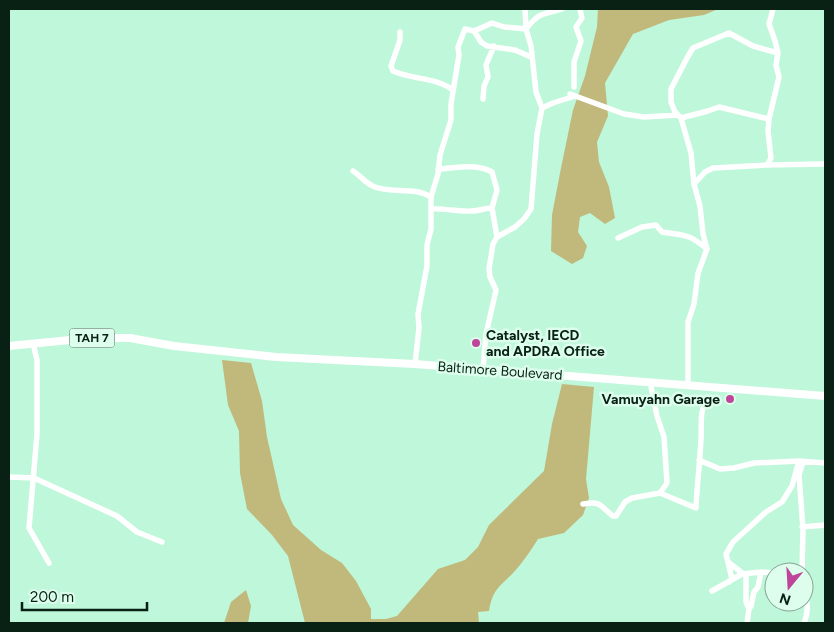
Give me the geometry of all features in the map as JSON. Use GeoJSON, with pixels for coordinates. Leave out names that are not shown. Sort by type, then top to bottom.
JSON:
{"type":"FeatureCollection","features":[{"type":"Feature","properties":{"kind":"highway","name":"Baltimore Boulevard"},"geometry":{"type":"LineString","coordinates":[[33,343],[90,338],[130,338],[174,346],[276,357],[415,364],[825,396]]}},
{"type":"Feature","properties":{"kind":"highway","name":"TAH 7"},"geometry":{"type":"LineString","coordinates":[[9,346],[33,343]]}},
{"type":"Feature","properties":{"kind":"street"},"geometry":{"type":"LineString","coordinates":[[483,370],[486,334],[496,290],[490,277],[489,269],[493,244],[497,237],[515,227],[524,219],[530,209],[537,134],[542,108],[536,92],[530,37],[526,29],[525,9]]}},
{"type":"Feature","properties":{"kind":"street"},"geometry":{"type":"LineString","coordinates":[[526,29],[534,19],[544,12],[562,9]]}},
{"type":"Feature","properties":{"kind":"street"},"geometry":{"type":"LineString","coordinates":[[574,88],[574,62],[581,41],[576,27],[582,18],[580,9]]}},
{"type":"Feature","properties":{"kind":"street"},"geometry":{"type":"LineString","coordinates":[[767,165],[771,158],[768,131],[769,119],[779,77],[776,65],[778,53],[769,24],[773,9]]}},
{"type":"Feature","properties":{"kind":"street"},"geometry":{"type":"LineString","coordinates":[[415,364],[419,328],[418,314],[428,266],[427,245],[431,229],[431,197],[450,120],[459,55],[458,47],[464,29],[474,31],[492,23],[504,27],[526,29]]}},
{"type":"Feature","properties":{"kind":"street"},"geometry":{"type":"LineString","coordinates":[[474,31],[481,42],[487,46],[515,50],[531,57]]}},
{"type":"Feature","properties":{"kind":"street"},"geometry":{"type":"LineString","coordinates":[[400,32],[400,40],[390,66],[393,71],[401,75],[440,82],[453,90]]}},
{"type":"Feature","properties":{"kind":"street"},"geometry":{"type":"LineString","coordinates":[[688,385],[688,322],[694,304],[698,273],[707,249],[703,234],[700,206],[694,184],[691,154],[680,116],[675,112],[671,102],[670,89],[693,48],[729,33],[753,46],[778,53]]}},
{"type":"Feature","properties":{"kind":"street"},"geometry":{"type":"LineString","coordinates":[[483,98],[484,86],[488,76],[486,65],[494,46]]}},
{"type":"Feature","properties":{"kind":"street"},"geometry":{"type":"LineString","coordinates":[[542,108],[573,95],[624,114],[644,117],[680,116],[719,107],[769,119]]}},
{"type":"Feature","properties":{"kind":"street"},"geometry":{"type":"LineString","coordinates":[[694,184],[705,172],[713,168],[825,164]]}},
{"type":"Feature","properties":{"kind":"street"},"geometry":{"type":"LineString","coordinates":[[438,169],[474,166],[485,168],[492,172],[497,190],[492,208],[497,237]]}},
{"type":"Feature","properties":{"kind":"street"},"geometry":{"type":"LineString","coordinates":[[353,171],[367,184],[378,188],[422,192],[431,197]]}},
{"type":"Feature","properties":{"kind":"street"},"geometry":{"type":"LineString","coordinates":[[431,210],[448,209],[473,212],[484,208],[492,208]]}},
{"type":"Feature","properties":{"kind":"street"},"geometry":{"type":"LineString","coordinates":[[618,238],[642,227],[656,225],[662,232],[684,234],[696,240],[707,249]]}},
{"type":"Feature","properties":{"kind":"street"},"geometry":{"type":"LineString","coordinates":[[33,343],[37,360],[37,434],[29,528],[49,563]]}},
{"type":"Feature","properties":{"kind":"street"},"geometry":{"type":"LineString","coordinates":[[650,382],[657,416],[664,437],[667,483],[660,493]]}},
{"type":"Feature","properties":{"kind":"street"},"geometry":{"type":"LineString","coordinates":[[583,504],[595,502],[613,516],[616,516],[625,502],[632,498],[660,493],[696,508],[701,438],[700,420],[707,396]]}},
{"type":"Feature","properties":{"kind":"street"},"geometry":{"type":"LineString","coordinates":[[699,460],[720,468],[734,468],[754,463],[801,462],[825,464]]}},
{"type":"Feature","properties":{"kind":"street"},"geometry":{"type":"LineString","coordinates":[[801,462],[799,475],[803,562]]}},
{"type":"Feature","properties":{"kind":"street"},"geometry":{"type":"LineString","coordinates":[[729,582],[732,579],[726,554],[733,542],[766,512],[782,502],[792,486],[801,462]]}},
{"type":"Feature","properties":{"kind":"street"},"geometry":{"type":"LineString","coordinates":[[9,477],[34,478],[117,516],[137,532],[162,542]]}},
{"type":"Feature","properties":{"kind":"street"},"geometry":{"type":"LineString","coordinates":[[802,526],[825,525]]}},
{"type":"Feature","properties":{"kind":"street"},"geometry":{"type":"LineString","coordinates":[[728,562],[746,576],[747,623]]}},
{"type":"Feature","properties":{"kind":"street"},"geometry":{"type":"LineString","coordinates":[[748,609],[751,606],[754,592],[758,587],[761,572]]}},
{"type":"Feature","properties":{"kind":"street"},"geometry":{"type":"LineString","coordinates":[[712,591],[742,574],[764,572]]}},
{"type":"Feature","properties":{"kind":"shaded area"},"geometry":{"type":"Polygon","coordinates":[[[598,9],[718,9],[704,15],[669,20],[633,34],[605,83],[608,116],[597,142],[599,162],[609,187],[615,218],[605,224],[590,213],[580,217],[578,232],[587,246],[583,258],[572,264],[551,251],[552,215],[573,110],[585,76],[597,27],[598,9]]]}},
{"type":"Feature","properties":{"kind":"shaded area"},"geometry":{"type":"Polygon","coordinates":[[[222,360],[251,363],[262,401],[267,437],[281,499],[293,525],[321,550],[342,563],[356,581],[371,609],[371,619],[386,619],[397,616],[438,569],[465,560],[478,547],[489,525],[544,471],[552,424],[562,384],[594,387],[586,479],[589,498],[583,515],[564,533],[538,539],[521,564],[495,593],[489,611],[478,612],[479,623],[305,623],[288,556],[272,535],[247,509],[240,473],[239,431],[228,405],[222,360]]]}},
{"type":"Feature","properties":{"kind":"shaded area"},"geometry":{"type":"Polygon","coordinates":[[[246,590],[251,606],[248,623],[224,623],[231,602],[246,590]]]}},
{"type":"Feature","properties":{"kind":"place","name":"Catalyst, IECD and APDRA Office"},"geometry":{"type":"Point","coordinates":[476,343]}},
{"type":"Feature","properties":{"kind":"place","name":"Vamuyahn Garage"},"geometry":{"type":"Point","coordinates":[730,399]}}]}
